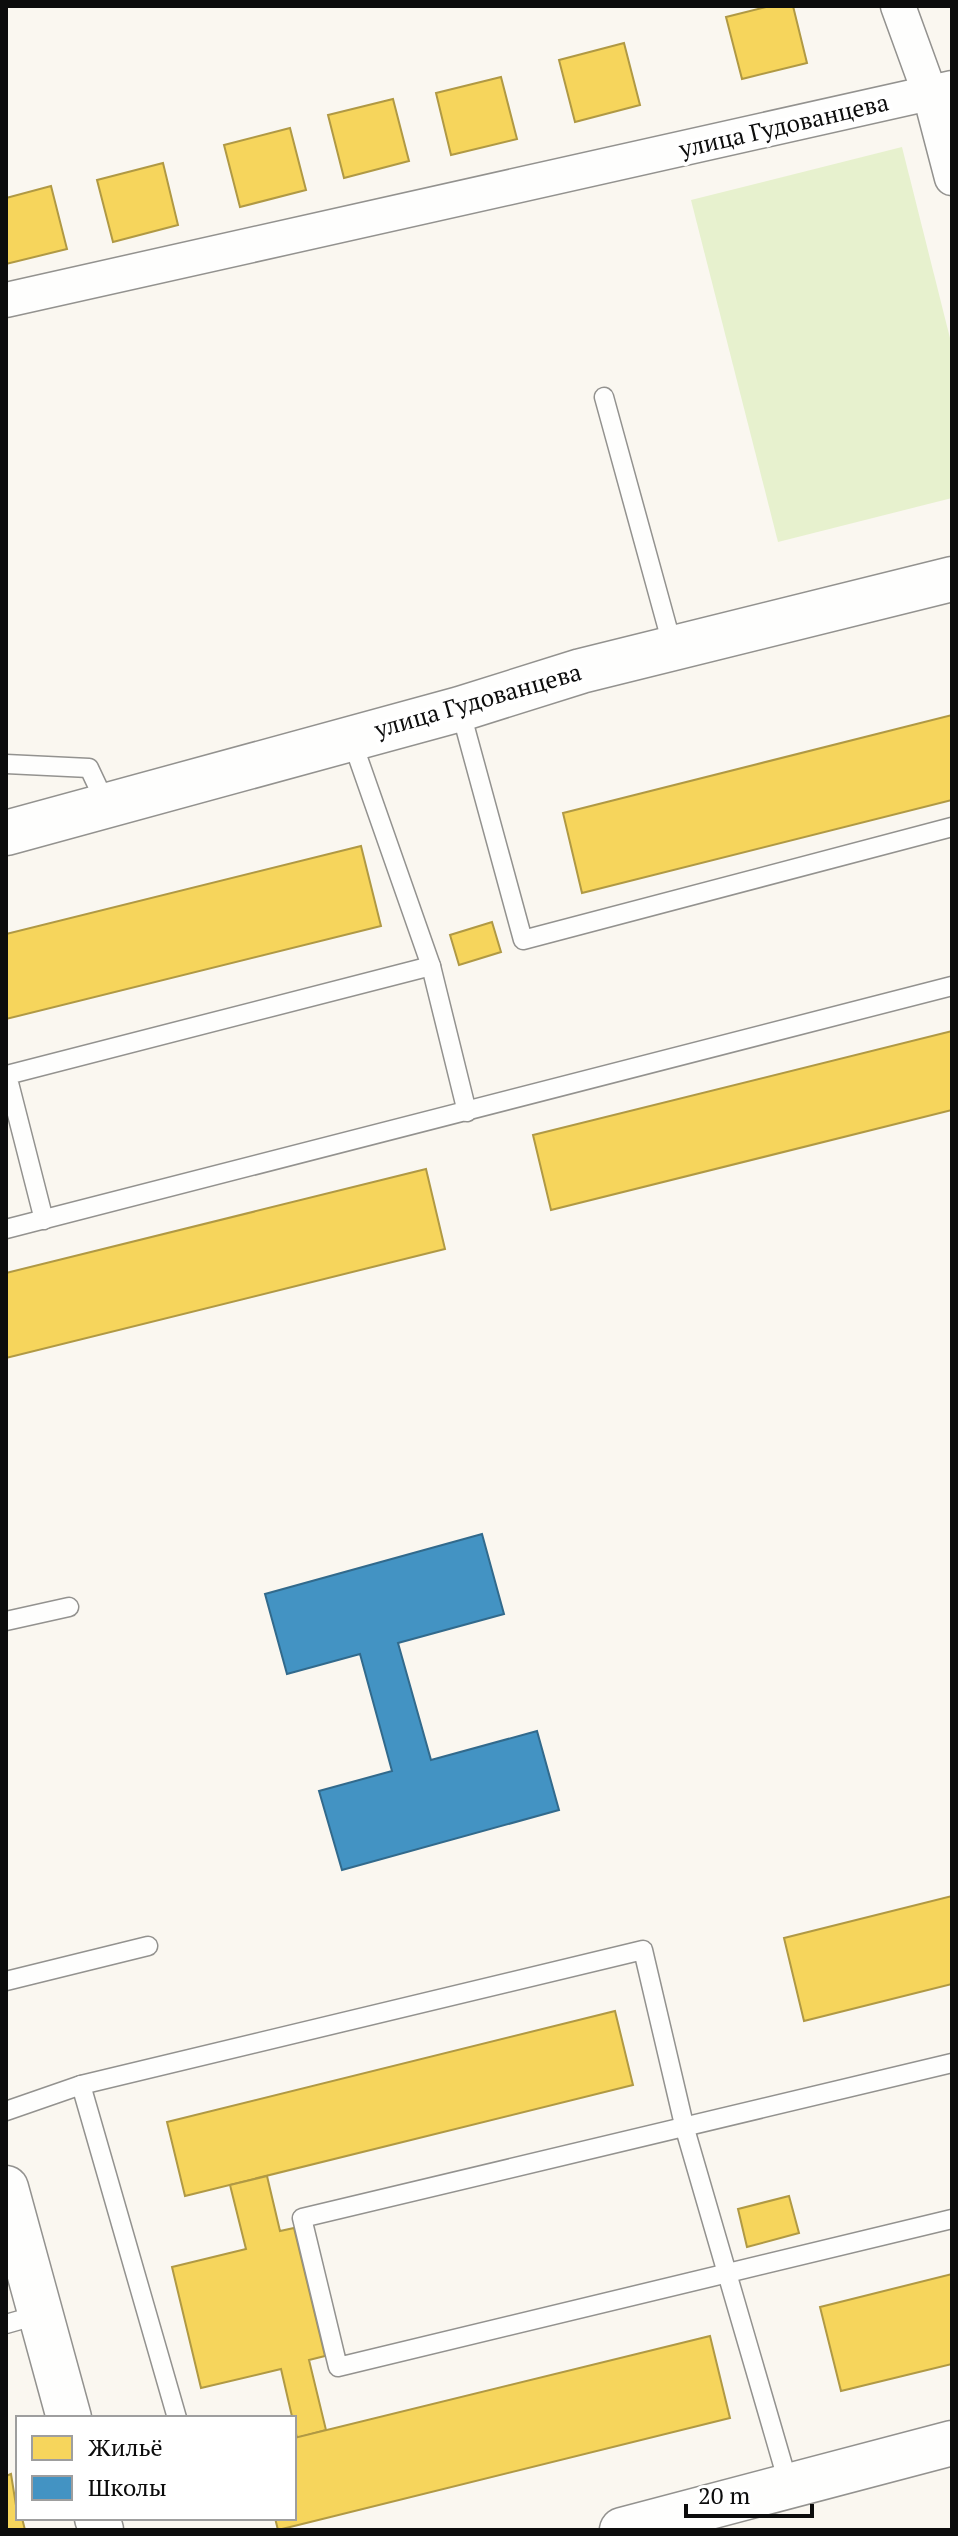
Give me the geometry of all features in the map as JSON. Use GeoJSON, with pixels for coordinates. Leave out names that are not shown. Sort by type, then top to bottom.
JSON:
{"type":"FeatureCollection","features":[{"type":"Feature","properties":{"kind":"street"},"geometry":{"type":"LineString","coordinates":[[898,6],[941,91],[952,178]]}},
{"type":"Feature","properties":{"kind":"street","name":"улица Гудованцева"},"geometry":{"type":"LineString","coordinates":[[6,300],[941,91]]}},
{"type":"Feature","properties":{"kind":"street","name":"улица Гудованцева"},"geometry":{"type":"LineString","coordinates":[[6,833],[460,709],[581,671],[952,579]]}},
{"type":"Feature","properties":{"kind":"street"},"geometry":{"type":"LineString","coordinates":[[6,2188],[24,2319],[68,2416]]}},
{"type":"Feature","properties":{"kind":"street"},"geometry":{"type":"LineString","coordinates":[[622,2530],[952,2443]]}},
{"type":"Feature","properties":{"kind":"lane"},"geometry":{"type":"LineString","coordinates":[[604,397],[673,648]]}},
{"type":"Feature","properties":{"kind":"lane"},"geometry":{"type":"LineString","coordinates":[[460,709],[523,940],[952,827]]}},
{"type":"Feature","properties":{"kind":"lane"},"geometry":{"type":"LineString","coordinates":[[351,738],[431,966],[467,1112]]}},
{"type":"Feature","properties":{"kind":"lane"},"geometry":{"type":"LineString","coordinates":[[6,764],[89,768],[106,804]]}},
{"type":"Feature","properties":{"kind":"lane"},"geometry":{"type":"LineString","coordinates":[[44,1220],[7,1075],[431,966]]}},
{"type":"Feature","properties":{"kind":"lane"},"geometry":{"type":"LineString","coordinates":[[6,1229],[952,986]]}},
{"type":"Feature","properties":{"kind":"lane"},"geometry":{"type":"LineString","coordinates":[[6,1621],[69,1607]]}},
{"type":"Feature","properties":{"kind":"lane"},"geometry":{"type":"LineString","coordinates":[[6,1981],[148,1946]]}},
{"type":"Feature","properties":{"kind":"lane"},"geometry":{"type":"LineString","coordinates":[[6,2111],[81,2085],[643,1950],[685,2129],[789,2486]]}},
{"type":"Feature","properties":{"kind":"lane"},"geometry":{"type":"LineString","coordinates":[[952,2063],[302,2218],[338,2367],[952,2219]]}},
{"type":"Feature","properties":{"kind":"lane"},"geometry":{"type":"LineString","coordinates":[[81,2085],[176,2416]]}},
{"type":"Feature","properties":{"kind":"green space"},"geometry":{"type":"Polygon","coordinates":[[[902,147],[952,346],[952,498],[778,542],[691,200],[902,147]]]}},
{"type":"Feature","properties":{"kind":"building: Жильё"},"geometry":{"type":"Polygon","coordinates":[[[770,6],[793,6],[807,63],[742,79],[726,17],[770,6]]]}},
{"type":"Feature","properties":{"kind":"building: Жильё"},"geometry":{"type":"Polygon","coordinates":[[[624,43],[640,105],[575,122],[559,60],[624,43]]]}},
{"type":"Feature","properties":{"kind":"building: Жильё"},"geometry":{"type":"Polygon","coordinates":[[[501,77],[517,139],[451,155],[436,93],[501,77]]]}},
{"type":"Feature","properties":{"kind":"building: Жильё"},"geometry":{"type":"Polygon","coordinates":[[[393,99],[409,161],[344,178],[328,115],[393,99]]]}},
{"type":"Feature","properties":{"kind":"building: Жильё"},"geometry":{"type":"Polygon","coordinates":[[[290,128],[306,190],[240,207],[224,145],[290,128]]]}},
{"type":"Feature","properties":{"kind":"building: Жильё"},"geometry":{"type":"Polygon","coordinates":[[[163,163],[178,225],[113,242],[97,180],[163,163]]]}},
{"type":"Feature","properties":{"kind":"building: Жильё"},"geometry":{"type":"Polygon","coordinates":[[[51,186],[67,249],[6,264],[6,198],[51,186]]]}},
{"type":"Feature","properties":{"kind":"building: Жильё"},"geometry":{"type":"Polygon","coordinates":[[[952,715],[952,800],[582,893],[563,813],[952,715]]]}},
{"type":"Feature","properties":{"kind":"building: Жильё"},"geometry":{"type":"Polygon","coordinates":[[[361,846],[381,926],[6,1019],[6,934],[361,846]]]}},
{"type":"Feature","properties":{"kind":"building: Жильё"},"geometry":{"type":"Polygon","coordinates":[[[492,922],[501,952],[459,965],[450,935],[492,922]]]}},
{"type":"Feature","properties":{"kind":"building: Жильё"},"geometry":{"type":"Polygon","coordinates":[[[952,1031],[952,1110],[551,1210],[533,1135],[952,1031]]]}},
{"type":"Feature","properties":{"kind":"building: Жильё"},"geometry":{"type":"Polygon","coordinates":[[[426,1169],[445,1249],[6,1358],[6,1273],[426,1169]]]}},
{"type":"Feature","properties":{"kind":"building: Жильё"},"geometry":{"type":"Polygon","coordinates":[[[952,1896],[952,1984],[804,2021],[784,1938],[952,1896]]]}},
{"type":"Feature","properties":{"kind":"building: Жильё"},"geometry":{"type":"Polygon","coordinates":[[[615,2011],[633,2085],[185,2196],[167,2122],[615,2011]]]}},
{"type":"Feature","properties":{"kind":"building: Жильё"},"geometry":{"type":"Polygon","coordinates":[[[267,2176],[280,2231],[294,2228],[325,2356],[309,2360],[326,2430],[297,2438],[296,2416],[292,2416],[281,2369],[201,2388],[172,2267],[246,2249],[230,2185],[267,2176]]]}},
{"type":"Feature","properties":{"kind":"building: Жильё"},"geometry":{"type":"Polygon","coordinates":[[[789,2196],[799,2233],[747,2247],[738,2209],[789,2196]]]}},
{"type":"Feature","properties":{"kind":"building: Жильё"},"geometry":{"type":"Polygon","coordinates":[[[952,2274],[952,2364],[841,2391],[820,2307],[952,2274]]]}},
{"type":"Feature","properties":{"kind":"building: Жильё"},"geometry":{"type":"Polygon","coordinates":[[[710,2336],[730,2418],[278,2530],[276,2520],[296,2520],[296,2438],[710,2336]]]}},
{"type":"Feature","properties":{"kind":"building: Жильё"},"geometry":{"type":"Polygon","coordinates":[[[11,2474],[16,2520],[22,2520],[25,2530],[6,2530],[6,2476],[11,2474]]]}},
{"type":"Feature","properties":{"kind":"building: Школы"},"geometry":{"type":"Polygon","coordinates":[[[482,1534],[504,1614],[398,1643],[431,1760],[537,1731],[559,1810],[342,1870],[319,1791],[392,1771],[360,1654],[287,1674],[265,1594],[482,1534]]]}}]}
